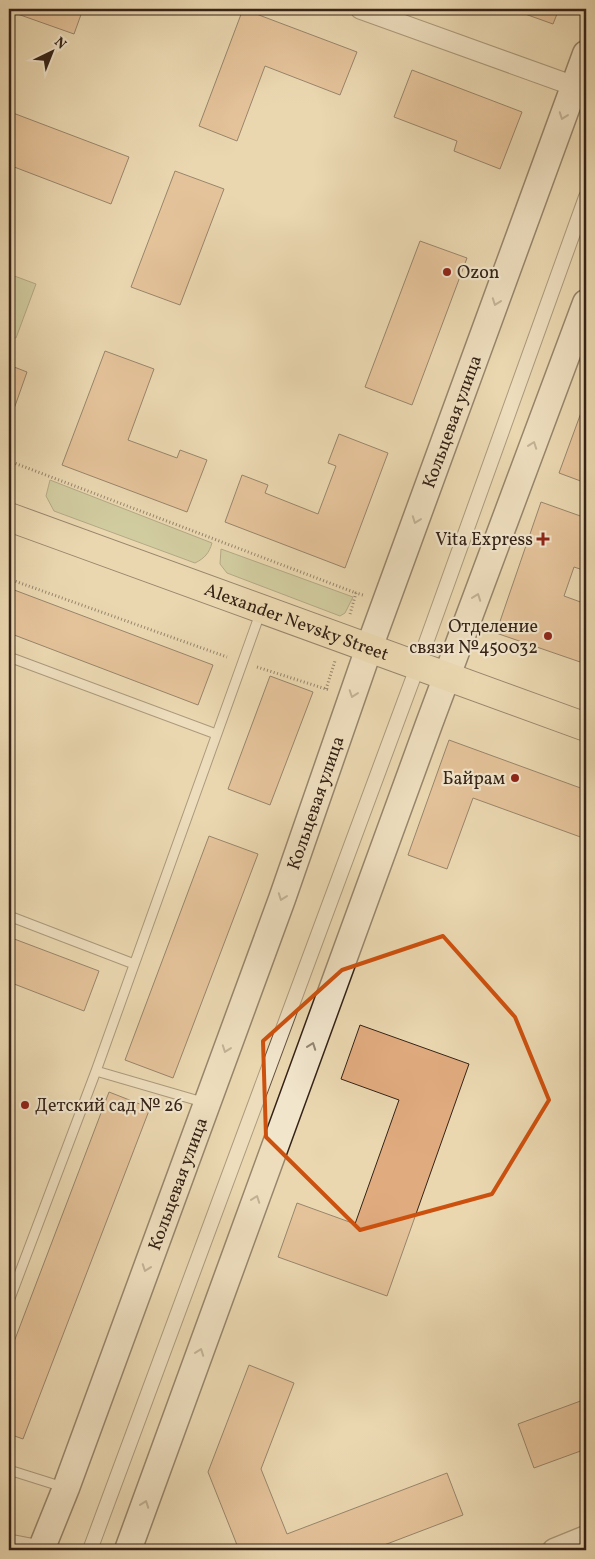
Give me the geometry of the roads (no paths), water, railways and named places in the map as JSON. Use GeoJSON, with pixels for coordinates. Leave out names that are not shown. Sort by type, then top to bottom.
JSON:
{"type":"FeatureCollection","features":[{"type":"Feature","properties":{"kind":"main road","name":"Кольцевая улица"},"geometry":{"type":"LineString","coordinates":[[42,1548],[66,1488],[282,899],[370,648],[580,89],[586,54]]}},
{"type":"Feature","properties":{"kind":"main road"},"geometry":{"type":"LineString","coordinates":[[128,1550],[447,676],[586,303]]}},
{"type":"Feature","properties":{"kind":"main road","name":"Alexander Nevsky Street"},"geometry":{"type":"LineString","coordinates":[[9,517],[586,727]]}},
{"type":"Feature","properties":{"kind":"street"},"geometry":{"type":"LineString","coordinates":[[360,9],[382,12],[580,89]]}},
{"type":"Feature","properties":{"kind":"street"},"geometry":{"type":"LineString","coordinates":[[90,1550],[418,665],[586,197]]}},
{"type":"Feature","properties":{"kind":"street"},"geometry":{"type":"LineString","coordinates":[[556,1550],[586,1537]]}},
{"type":"Feature","properties":{"kind":"lane"},"geometry":{"type":"LineString","coordinates":[[9,1301],[96,1071],[261,609]]}},
{"type":"Feature","properties":{"kind":"lane"},"geometry":{"type":"LineString","coordinates":[[9,657],[216,734]]}},
{"type":"Feature","properties":{"kind":"lane"},"geometry":{"type":"LineString","coordinates":[[9,916],[134,964]]}},
{"type":"Feature","properties":{"kind":"lane"},"geometry":{"type":"LineString","coordinates":[[96,1071],[206,1103]]}},
{"type":"Feature","properties":{"kind":"lane"},"geometry":{"type":"LineString","coordinates":[[9,1470],[66,1488]]}},
{"type":"Feature","properties":{"kind":"lane"},"geometry":{"type":"LineString","coordinates":[[9,1539],[42,1548]]}},
{"type":"Feature","properties":{"kind":"place","name":"Ozon"},"geometry":{"type":"Point","coordinates":[447,272]}},
{"type":"Feature","properties":{"kind":"place","name":"Vita Express"},"geometry":{"type":"Point","coordinates":[543,539]}},
{"type":"Feature","properties":{"kind":"place","name":"Отделение связи №450032"},"geometry":{"type":"Point","coordinates":[548,636]}},
{"type":"Feature","properties":{"kind":"place","name":"Байрам"},"geometry":{"type":"Point","coordinates":[515,778]}},
{"type":"Feature","properties":{"kind":"place","name":"Детский сад № 26"},"geometry":{"type":"Point","coordinates":[25,1105]}}]}
